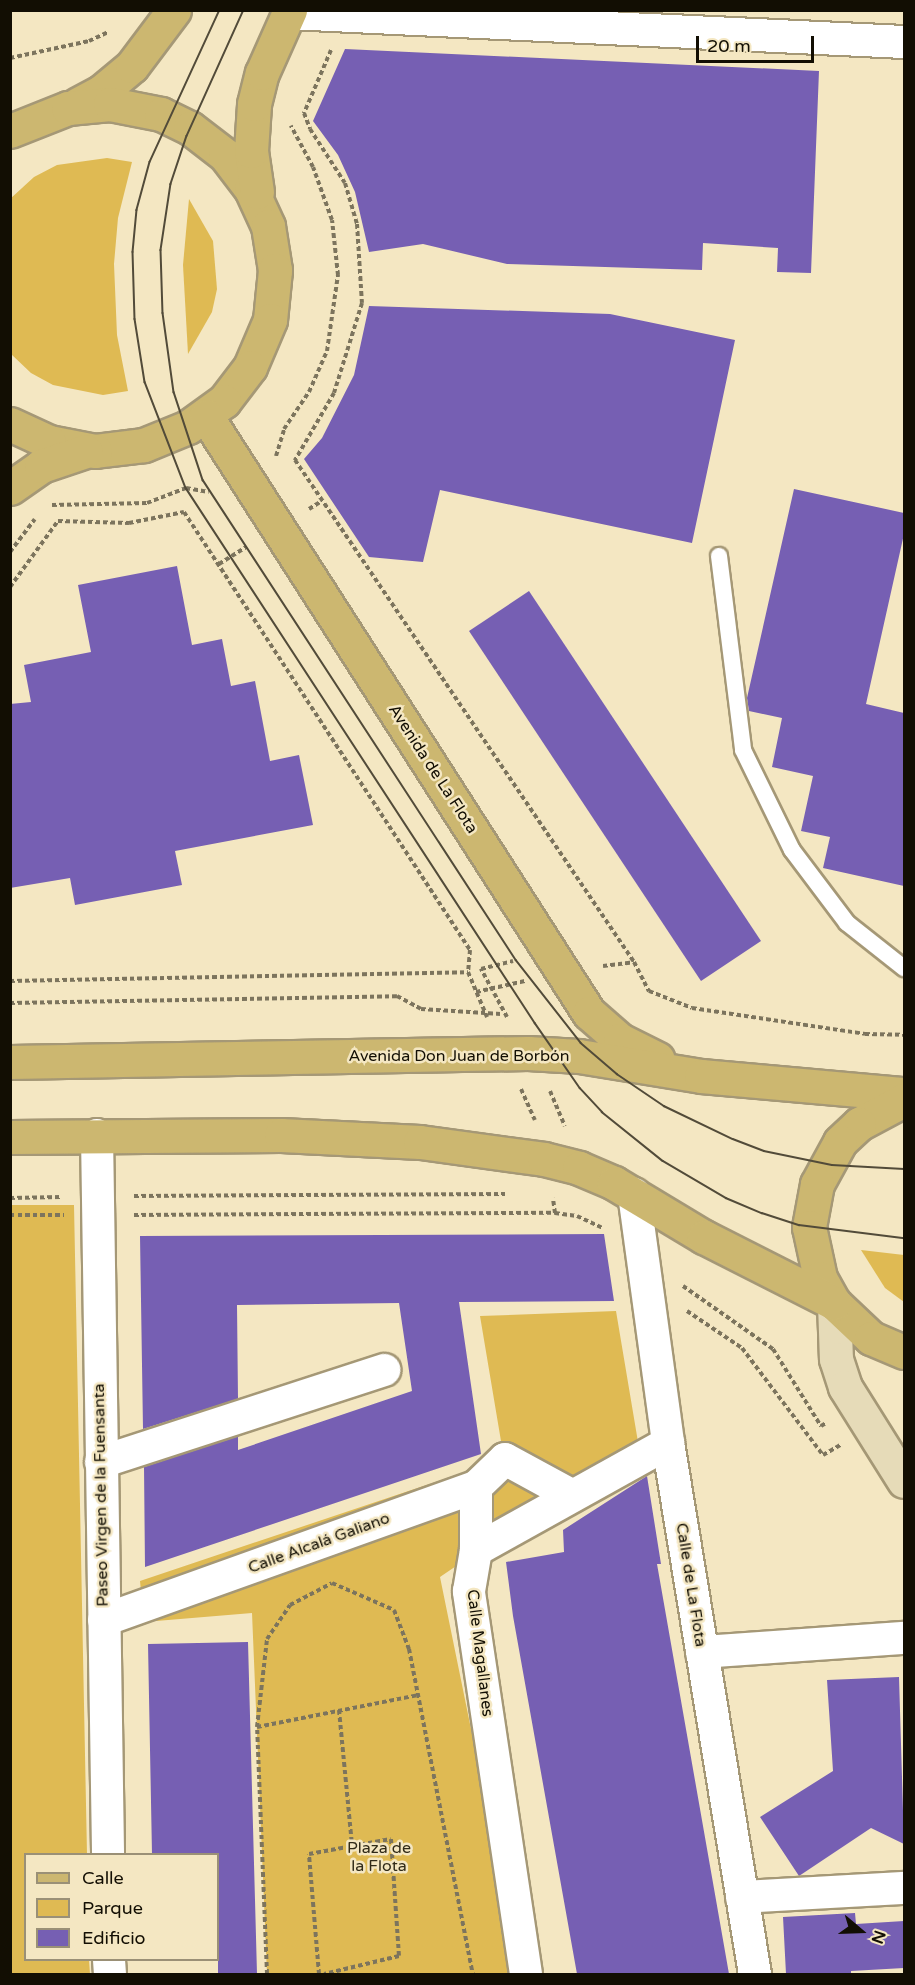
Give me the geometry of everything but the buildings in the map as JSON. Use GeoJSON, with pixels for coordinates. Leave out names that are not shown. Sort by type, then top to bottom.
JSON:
{"type":"FeatureCollection","features":[{"type":"Feature","properties":{"kind":"main road"},"geometry":{"type":"LineString","coordinates":[[10,131],[101,92],[132,66],[174,10]]}},
{"type":"Feature","properties":{"kind":"main road"},"geometry":{"type":"LineString","coordinates":[[10,488],[41,466],[78,452],[144,445],[206,416],[237,386],[250,367],[270,320],[275,270],[251,150],[254,104],[262,73],[290,12]]}},
{"type":"Feature","properties":{"kind":"main road"},"geometry":{"type":"LineString","coordinates":[[68,108],[135,107],[190,128],[240,172],[261,208]]}},
{"type":"Feature","properties":{"kind":"main road","name":"Avenida de La Flota"},"geometry":{"type":"LineString","coordinates":[[206,416],[589,1013],[620,1040],[701,1076]]}},
{"type":"Feature","properties":{"kind":"main road"},"geometry":{"type":"LineString","coordinates":[[10,424],[49,442],[95,450]]}},
{"type":"Feature","properties":{"kind":"main road","name":"Avenida Don Juan de Borbón"},"geometry":{"type":"LineString","coordinates":[[10,1062],[502,1053],[579,1056],[701,1076],[904,1094]]}},
{"type":"Feature","properties":{"kind":"main road"},"geometry":{"type":"LineString","coordinates":[[904,1100],[860,1124],[830,1157],[817,1184],[809,1227],[812,1252],[820,1278],[834,1303],[836,1359],[863,1419],[904,1481]]}},
{"type":"Feature","properties":{"kind":"main road"},"geometry":{"type":"LineString","coordinates":[[10,1137],[97,1135],[346,1137],[476,1148],[544,1159],[579,1168],[634,1194],[713,1241],[834,1303],[871,1338],[904,1352]]}},
{"type":"Feature","properties":{"kind":"street"},"geometry":{"type":"LineString","coordinates":[[290,12],[347,16],[801,24],[904,42]]}},
{"type":"Feature","properties":{"kind":"street","name":"Paseo Virgen de la Fuensanta"},"geometry":{"type":"LineString","coordinates":[[97,1135],[96,1206],[108,1853]]}},
{"type":"Feature","properties":{"kind":"street","name":"Calle de La Flota"},"geometry":{"type":"LineString","coordinates":[[634,1194],[668,1443],[755,1974]]}},
{"type":"Feature","properties":{"kind":"street"},"geometry":{"type":"LineString","coordinates":[[101,1462],[384,1370]]}},
{"type":"Feature","properties":{"kind":"street"},"geometry":{"type":"LineString","coordinates":[[476,1550],[668,1443]]}},
{"type":"Feature","properties":{"kind":"street"},"geometry":{"type":"LineString","coordinates":[[476,1550],[476,1487],[505,1459],[571,1495]]}},
{"type":"Feature","properties":{"kind":"street","name":"Calle Alcalá Galiano"},"geometry":{"type":"LineString","coordinates":[[104,1620],[476,1487]]}},
{"type":"Feature","properties":{"kind":"street","name":"Calle Magallanes"},"geometry":{"type":"LineString","coordinates":[[476,1550],[469,1591],[526,1974]]}},
{"type":"Feature","properties":{"kind":"street"},"geometry":{"type":"LineString","coordinates":[[702,1652],[904,1638]]}},
{"type":"Feature","properties":{"kind":"street"},"geometry":{"type":"LineString","coordinates":[[742,1897],[904,1888]]}},
{"type":"Feature","properties":{"kind":"lane"},"geometry":{"type":"LineString","coordinates":[[719,556],[743,750],[799,860],[847,923],[904,968]]}},
{"type":"Feature","properties":{"kind":"path"},"geometry":{"type":"LineString","coordinates":[[347,16],[311,90],[304,113],[310,129],[345,183],[357,224],[362,303],[334,393],[295,460],[634,962],[649,991],[692,1008],[865,1034],[904,1035]]}},
{"type":"Feature","properties":{"kind":"path"},"geometry":{"type":"LineString","coordinates":[[10,58],[88,41],[112,28]]}},
{"type":"Feature","properties":{"kind":"path"},"geometry":{"type":"LineString","coordinates":[[10,587],[58,521],[129,523],[184,512],[470,950],[468,972],[502,1053],[533,1112],[555,1213]]}},
{"type":"Feature","properties":{"kind":"path"},"geometry":{"type":"LineString","coordinates":[[10,981],[468,972]]}},
{"type":"Feature","properties":{"kind":"path"},"geometry":{"type":"LineString","coordinates":[[10,1003],[397,996],[421,1009],[506,1014]]}},
{"type":"Feature","properties":{"kind":"path"},"geometry":{"type":"LineString","coordinates":[[10,1215],[96,1206],[508,1194]]}},
{"type":"Feature","properties":{"kind":"path"},"geometry":{"type":"LineString","coordinates":[[541,1196],[563,1201]]}},
{"type":"Feature","properties":{"kind":"path"},"geometry":{"type":"LineString","coordinates":[[10,1198],[96,1206],[555,1213],[577,1216],[608,1233]]}},
{"type":"Feature","properties":{"kind":"path"},"geometry":{"type":"LineString","coordinates":[[642,1258],[773,1349],[821,1426],[863,1419]]}},
{"type":"Feature","properties":{"kind":"path"},"geometry":{"type":"LineString","coordinates":[[648,1305],[672,1302],[742,1348],[823,1455],[863,1419]]}},
{"type":"Feature","properties":{"kind":"path"},"geometry":{"type":"LineString","coordinates":[[267,1974],[256,1727],[267,1639],[290,1605],[332,1583],[394,1610],[409,1648],[473,1974]]}},
{"type":"Feature","properties":{"kind":"path"},"geometry":{"type":"LineString","coordinates":[[256,1727],[418,1695]]}},
{"type":"Feature","properties":{"kind":"path"},"geometry":{"type":"LineString","coordinates":[[339,1710],[352,1845]]}},
{"type":"Feature","properties":{"kind":"path"},"geometry":{"type":"LineString","coordinates":[[319,1974],[309,1854],[392,1839],[399,1956],[324,1974]]}},
{"type":"Feature","properties":{"kind":"green space"},"geometry":{"type":"Polygon","coordinates":[[[107,158],[132,162],[118,218],[114,264],[117,335],[128,391],[103,395],[53,385],[31,373],[11,354],[10,199],[34,177],[57,165],[107,158]]]}},
{"type":"Feature","properties":{"kind":"green space"},"geometry":{"type":"Polygon","coordinates":[[[189,199],[213,241],[217,289],[212,312],[188,354],[183,265],[189,199]]]}},
{"type":"Feature","properties":{"kind":"green space"},"geometry":{"type":"Polygon","coordinates":[[[11,1205],[74,1205],[87,1853],[24,1853],[24,1961],[89,1961],[90,1974],[11,1974],[11,1205]]]}},
{"type":"Feature","properties":{"kind":"green space"},"geometry":{"type":"Polygon","coordinates":[[[861,1250],[904,1255],[904,1302],[885,1288],[861,1250]]]}},
{"type":"Feature","properties":{"kind":"green space","name":"Plaza de la Flota"},"geometry":{"type":"Polygon","coordinates":[[[616,1311],[638,1442],[440,1577],[521,1974],[267,1974],[252,1613],[144,1622],[140,1581],[504,1459],[480,1316],[616,1311]]]}},
{"type":"Feature","properties":{"kind":"tram line"},"geometry":{"type":"LineString","coordinates":[[220,10],[150,162],[137,210],[133,252],[135,319],[145,382],[186,488],[535,1023],[580,1088],[602,1112],[663,1161],[726,1198],[799,1225],[904,1238]]}},
{"type":"Feature","properties":{"kind":"tram line"},"geometry":{"type":"LineString","coordinates":[[244,10],[187,136],[171,184],[161,250],[163,313],[174,392],[203,480],[516,960],[581,1043],[617,1074],[664,1106],[733,1139],[764,1151],[832,1165],[904,1169]]}}]}
